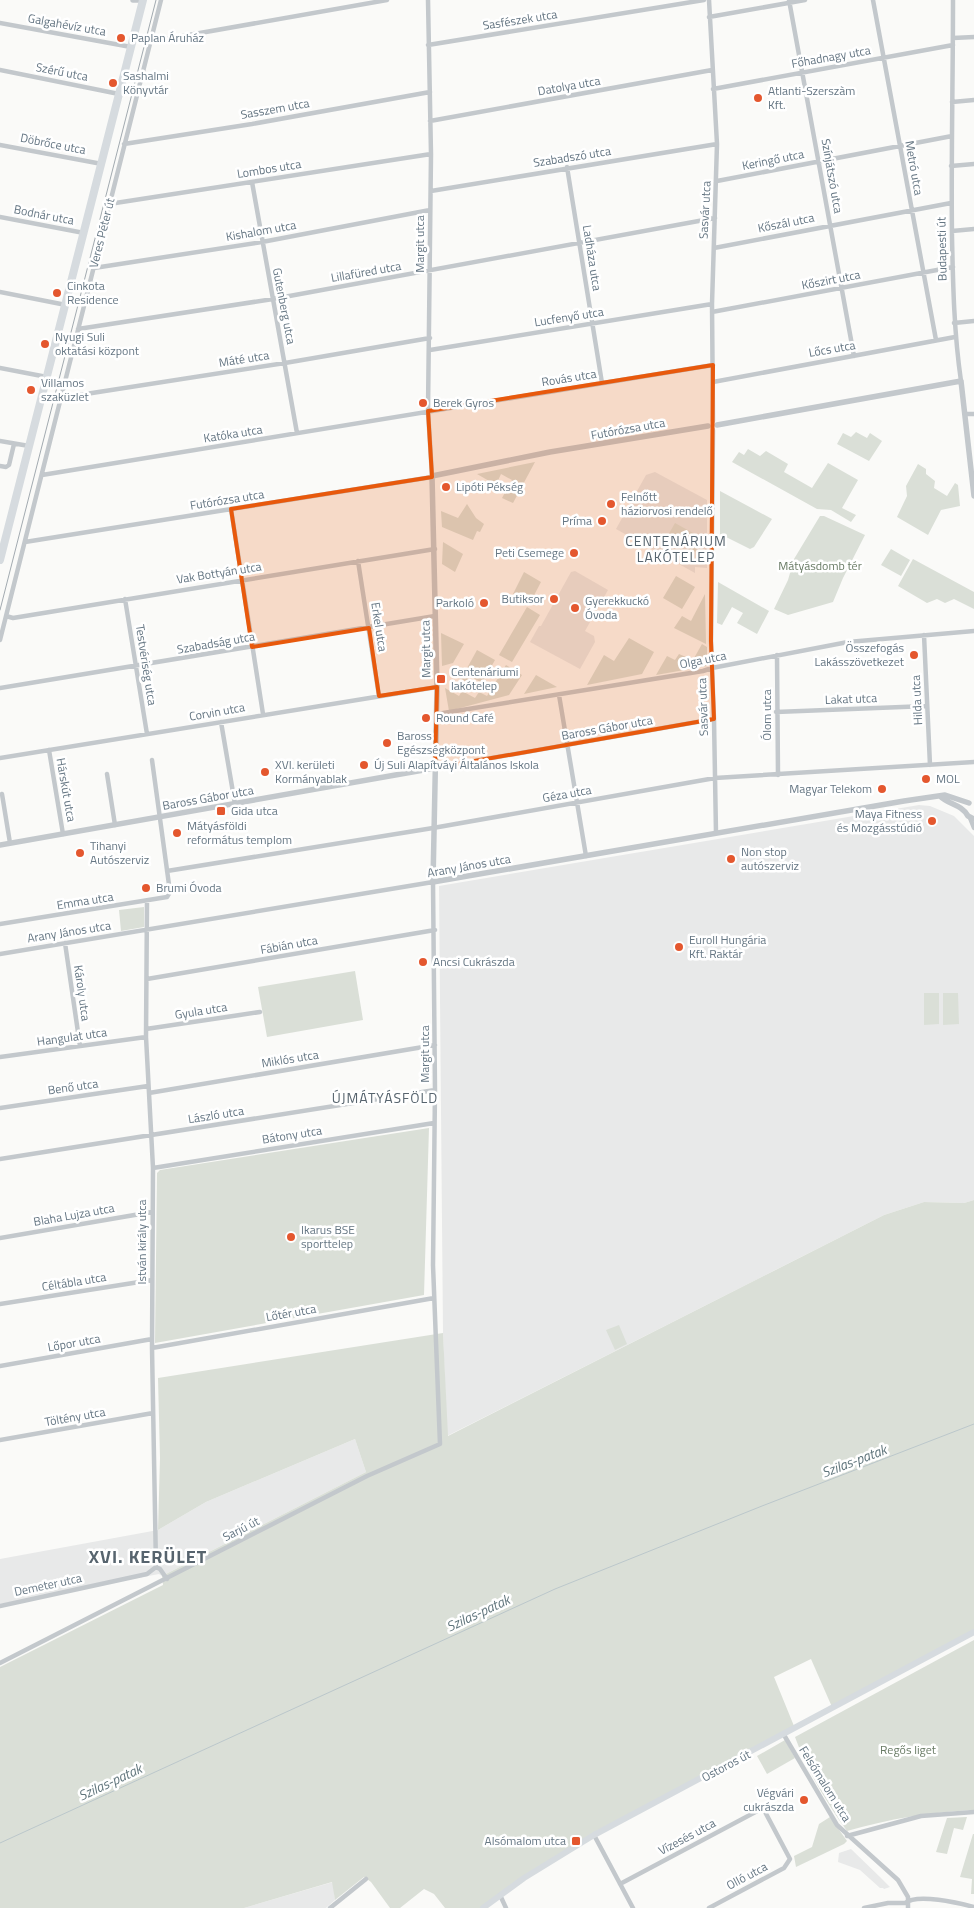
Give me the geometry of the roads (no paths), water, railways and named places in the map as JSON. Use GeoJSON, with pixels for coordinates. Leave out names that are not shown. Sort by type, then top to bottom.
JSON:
{"type":"FeatureCollection","features":[{"type":"Feature","properties":{"kind":"main road","name":"Veres Péter út"},"geometry":{"type":"LineString","coordinates":[[0,560],[102,164],[142,0]]}},
{"type":"Feature","properties":{"kind":"main road","name":"Ostoros út"},"geometry":{"type":"LineString","coordinates":[[483,1908],[548,1862],[594,1835],[974,1632]]}},
{"type":"Feature","properties":{"kind":"street"},"geometry":{"type":"LineString","coordinates":[[133,0],[142,0]]}},
{"type":"Feature","properties":{"kind":"street","name":"Veres Péter út"},"geometry":{"type":"LineString","coordinates":[[0,640],[161,0]]}},
{"type":"Feature","properties":{"kind":"street"},"geometry":{"type":"LineString","coordinates":[[149,42],[387,0]]}},
{"type":"Feature","properties":{"kind":"street","name":"Margit utca"},"geometry":{"type":"LineString","coordinates":[[428,0],[431,154],[428,411],[435,549],[437,687],[433,828],[435,1045],[434,1298],[440,1444]]}},
{"type":"Feature","properties":{"kind":"street","name":"Sasfészek utca"},"geometry":{"type":"LineString","coordinates":[[428,45],[704,0]]}},
{"type":"Feature","properties":{"kind":"street","name":"Sasvár utca"},"geometry":{"type":"LineString","coordinates":[[708,0],[717,144],[712,304],[713,425],[710,641],[714,720],[716,833]]}},
{"type":"Feature","properties":{"kind":"street"},"geometry":{"type":"LineString","coordinates":[[709,17],[790,1],[805,0]]}},
{"type":"Feature","properties":{"kind":"street","name":"Metró utca"},"geometry":{"type":"LineString","coordinates":[[873,0],[936,340]]}},
{"type":"Feature","properties":{"kind":"street","name":"Budapesti út"},"geometry":{"type":"LineString","coordinates":[[954,0],[951,166],[954,323],[974,496]]}},
{"type":"Feature","properties":{"kind":"street","name":"Színjátszó utca"},"geometry":{"type":"LineString","coordinates":[[790,1],[854,356]]}},
{"type":"Feature","properties":{"kind":"street","name":"Galgahévíz utca"},"geometry":{"type":"LineString","coordinates":[[0,23],[131,47]]}},
{"type":"Feature","properties":{"kind":"street"},"geometry":{"type":"LineString","coordinates":[[953,38],[974,37]]}},
{"type":"Feature","properties":{"kind":"street","name":"Főhadnagy utca"},"geometry":{"type":"LineString","coordinates":[[714,89],[953,45]]}},
{"type":"Feature","properties":{"kind":"street","name":"Szérű utca"},"geometry":{"type":"LineString","coordinates":[[0,70],[119,94]]}},
{"type":"Feature","properties":{"kind":"street","name":"Datolya utca"},"geometry":{"type":"LineString","coordinates":[[430,121],[712,70]]}},
{"type":"Feature","properties":{"kind":"street","name":"Sasszem utca"},"geometry":{"type":"LineString","coordinates":[[124,144],[252,124],[430,92]]}},
{"type":"Feature","properties":{"kind":"street"},"geometry":{"type":"LineString","coordinates":[[952,102],[974,100]]}},
{"type":"Feature","properties":{"kind":"street","name":"Keringő utca"},"geometry":{"type":"LineString","coordinates":[[717,181],[952,136]]}},
{"type":"Feature","properties":{"kind":"street","name":"Szabadszó utca"},"geometry":{"type":"LineString","coordinates":[[431,191],[567,167],[717,144]]}},
{"type":"Feature","properties":{"kind":"street","name":"Döbrőce utca"},"geometry":{"type":"LineString","coordinates":[[0,145],[102,164]]}},
{"type":"Feature","properties":{"kind":"street","name":"Lombos utca"},"geometry":{"type":"LineString","coordinates":[[109,204],[431,154]]}},
{"type":"Feature","properties":{"kind":"street"},"geometry":{"type":"LineString","coordinates":[[951,166],[974,164]]}},
{"type":"Feature","properties":{"kind":"street","name":"Ladháza utca"},"geometry":{"type":"LineString","coordinates":[[567,167],[602,382]]}},
{"type":"Feature","properties":{"kind":"street","name":"Gutenberg utca"},"geometry":{"type":"LineString","coordinates":[[252,182],[297,433]]}},
{"type":"Feature","properties":{"kind":"street","name":"Kőszál utca"},"geometry":{"type":"LineString","coordinates":[[714,248],[830,224],[951,203]]}},
{"type":"Feature","properties":{"kind":"street","name":"Kishalom utca"},"geometry":{"type":"LineString","coordinates":[[94,268],[262,242],[430,210]]}},
{"type":"Feature","properties":{"kind":"street","name":"Bodnár utca"},"geometry":{"type":"LineString","coordinates":[[0,217],[84,233]]}},
{"type":"Feature","properties":{"kind":"street","name":"Lillafüred utca"},"geometry":{"type":"LineString","coordinates":[[78,329],[273,299],[715,218]]}},
{"type":"Feature","properties":{"kind":"street"},"geometry":{"type":"LineString","coordinates":[[952,230],[974,229]]}},
{"type":"Feature","properties":{"kind":"street","name":"Kőszirt utca"},"geometry":{"type":"LineString","coordinates":[[712,312],[952,267]]}},
{"type":"Feature","properties":{"kind":"street"},"geometry":{"type":"LineString","coordinates":[[0,292],[66,305]]}},
{"type":"Feature","properties":{"kind":"street","name":"Lucfenyő utca"},"geometry":{"type":"LineString","coordinates":[[430,350],[712,304]]}},
{"type":"Feature","properties":{"kind":"street"},"geometry":{"type":"LineString","coordinates":[[954,323],[974,321]]}},
{"type":"Feature","properties":{"kind":"street","name":"Lőcs utca"},"geometry":{"type":"LineString","coordinates":[[713,382],[955,337]]}},
{"type":"Feature","properties":{"kind":"street","name":"Máté utca"},"geometry":{"type":"LineString","coordinates":[[60,398],[430,338]]}},
{"type":"Feature","properties":{"kind":"street","name":"Rovás utca"},"geometry":{"type":"LineString","coordinates":[[428,411],[713,365]]}},
{"type":"Feature","properties":{"kind":"street"},"geometry":{"type":"LineString","coordinates":[[0,368],[47,378]]}},
{"type":"Feature","properties":{"kind":"street","name":"Futórózsa utca"},"geometry":{"type":"LineString","coordinates":[[25,542],[432,476],[550,452],[961,382]]}},
{"type":"Feature","properties":{"kind":"street","name":"Katóka utca"},"geometry":{"type":"LineString","coordinates":[[42,475],[428,411]]}},
{"type":"Feature","properties":{"kind":"street"},"geometry":{"type":"LineString","coordinates":[[965,414],[974,414]]}},
{"type":"Feature","properties":{"kind":"street"},"geometry":{"type":"LineString","coordinates":[[0,441],[29,446]]}},
{"type":"Feature","properties":{"kind":"street"},"geometry":{"type":"LineString","coordinates":[[0,466],[6,467],[9,465],[14,444]]}},
{"type":"Feature","properties":{"kind":"street"},"geometry":{"type":"LineString","coordinates":[[231,509],[263,714]]}},
{"type":"Feature","properties":{"kind":"street","name":"Vak Bottyán utca"},"geometry":{"type":"LineString","coordinates":[[6,616],[13,618],[435,549]]}},
{"type":"Feature","properties":{"kind":"street","name":"Erkel utca"},"geometry":{"type":"LineString","coordinates":[[358,561],[379,696]]}},
{"type":"Feature","properties":{"kind":"street","name":"Testvériség utca"},"geometry":{"type":"LineString","coordinates":[[125,599],[147,734]]}},
{"type":"Feature","properties":{"kind":"street","name":"Szabadság utca"},"geometry":{"type":"LineString","coordinates":[[0,688],[436,616]]}},
{"type":"Feature","properties":{"kind":"street","name":"Olga utca"},"geometry":{"type":"LineString","coordinates":[[437,714],[703,671],[848,642],[974,631]]}},
{"type":"Feature","properties":{"kind":"street","name":"Hilda utca"},"geometry":{"type":"LineString","coordinates":[[924,635],[930,765]]}},
{"type":"Feature","properties":{"kind":"street","name":"Ólom utca"},"geometry":{"type":"LineString","coordinates":[[777,655],[778,775]]}},
{"type":"Feature","properties":{"kind":"street","name":"Corvin utca"},"geometry":{"type":"LineString","coordinates":[[0,758],[437,687]]}},
{"type":"Feature","properties":{"kind":"street"},"geometry":{"type":"LineString","coordinates":[[559,695],[586,856]]}},
{"type":"Feature","properties":{"kind":"street","name":"Lakat utca"},"geometry":{"type":"LineString","coordinates":[[776,712],[927,706]]}},
{"type":"Feature","properties":{"kind":"street","name":"Baross Gábor utca"},"geometry":{"type":"LineString","coordinates":[[0,845],[714,720]]}},
{"type":"Feature","properties":{"kind":"street"},"geometry":{"type":"LineString","coordinates":[[221,722],[235,804]]}},
{"type":"Feature","properties":{"kind":"street","name":"Hárskút utca"},"geometry":{"type":"LineString","coordinates":[[49,750],[64,834]]}},
{"type":"Feature","properties":{"kind":"street"},"geometry":{"type":"LineString","coordinates":[[152,760],[167,871]]}},
{"type":"Feature","properties":{"kind":"street","name":"Géza utca"},"geometry":{"type":"LineString","coordinates":[[167,871],[433,828],[715,778],[974,762]]}},
{"type":"Feature","properties":{"kind":"street"},"geometry":{"type":"LineString","coordinates":[[107,774],[115,825]]}},
{"type":"Feature","properties":{"kind":"street"},"geometry":{"type":"LineString","coordinates":[[2,794],[10,843]]}},
{"type":"Feature","properties":{"kind":"street","name":"Arany János utca"},"geometry":{"type":"LineString","coordinates":[[0,954],[946,795],[973,802]]}},
{"type":"Feature","properties":{"kind":"street"},"geometry":{"type":"LineString","coordinates":[[940,796],[965,810],[972,818],[974,828]]}},
{"type":"Feature","properties":{"kind":"street"},"geometry":{"type":"LineString","coordinates":[[965,810],[973,802]]}},
{"type":"Feature","properties":{"kind":"street","name":"Emma utca"},"geometry":{"type":"LineString","coordinates":[[0,924],[147,902],[167,897],[170,892],[167,871]]}},
{"type":"Feature","properties":{"kind":"street","name":"István király utca"},"geometry":{"type":"LineString","coordinates":[[147,902],[146,1036],[154,1168],[152,1212],[152,1348],[156,1567]]}},
{"type":"Feature","properties":{"kind":"street","name":"Fábián utca"},"geometry":{"type":"LineString","coordinates":[[146,980],[434,930]]}},
{"type":"Feature","properties":{"kind":"street","name":"Károly utca"},"geometry":{"type":"LineString","coordinates":[[65,943],[80,1046]]}},
{"type":"Feature","properties":{"kind":"street","name":"Gyula utca"},"geometry":{"type":"LineString","coordinates":[[146,1030],[260,1012]]}},
{"type":"Feature","properties":{"kind":"street","name":"Hangulat utca"},"geometry":{"type":"LineString","coordinates":[[0,1058],[146,1036]]}},
{"type":"Feature","properties":{"kind":"street","name":"Miklós utca"},"geometry":{"type":"LineString","coordinates":[[149,1093],[435,1045]]}},
{"type":"Feature","properties":{"kind":"street","name":"Benő utca"},"geometry":{"type":"LineString","coordinates":[[0,1108],[148,1086]]}},
{"type":"Feature","properties":{"kind":"street","name":"László utca"},"geometry":{"type":"LineString","coordinates":[[0,1159],[435,1090]]}},
{"type":"Feature","properties":{"kind":"street","name":"Bátony utca"},"geometry":{"type":"LineString","coordinates":[[154,1168],[434,1124]]}},
{"type":"Feature","properties":{"kind":"street","name":"Blaha Lujza utca"},"geometry":{"type":"LineString","coordinates":[[0,1238],[152,1212]]}},
{"type":"Feature","properties":{"kind":"street","name":"Céltábla utca"},"geometry":{"type":"LineString","coordinates":[[0,1304],[152,1280]]}},
{"type":"Feature","properties":{"kind":"street","name":"Lőtér utca"},"geometry":{"type":"LineString","coordinates":[[152,1348],[434,1298]]}},
{"type":"Feature","properties":{"kind":"street","name":"Lőpor utca"},"geometry":{"type":"LineString","coordinates":[[0,1366],[152,1339]]}},
{"type":"Feature","properties":{"kind":"street","name":"Töltény utca"},"geometry":{"type":"LineString","coordinates":[[0,1440],[153,1413]]}},
{"type":"Feature","properties":{"kind":"street","name":"Sarjú út"},"geometry":{"type":"LineString","coordinates":[[0,1663],[367,1476],[440,1444]]}},
{"type":"Feature","properties":{"kind":"street"},"geometry":{"type":"LineString","coordinates":[[156,1567],[160,1569],[167,1579]]}},
{"type":"Feature","properties":{"kind":"street","name":"Demeter utca"},"geometry":{"type":"LineString","coordinates":[[0,1606],[147,1574],[156,1567]]}},
{"type":"Feature","properties":{"kind":"street","name":"Felsőmalom utca"},"geometry":{"type":"LineString","coordinates":[[784,1735],[830,1815],[848,1836],[881,1863],[898,1880],[908,1897],[908,1908]]}},
{"type":"Feature","properties":{"kind":"street","name":"Vízesés utca"},"geometry":{"type":"LineString","coordinates":[[620,1884],[763,1808],[790,1858]]}},
{"type":"Feature","properties":{"kind":"street"},"geometry":{"type":"LineString","coordinates":[[848,1836],[921,1816],[974,1812]]}},
{"type":"Feature","properties":{"kind":"street"},"geometry":{"type":"LineString","coordinates":[[594,1835],[633,1908]]}},
{"type":"Feature","properties":{"kind":"street","name":"Olló utca"},"geometry":{"type":"LineString","coordinates":[[709,1908],[784,1868],[790,1858]]}},
{"type":"Feature","properties":{"kind":"street"},"geometry":{"type":"LineString","coordinates":[[330,1908],[366,1880]]}},
{"type":"Feature","properties":{"kind":"street"},"geometry":{"type":"LineString","coordinates":[[500,1895],[506,1908]]}},
{"type":"Feature","properties":{"kind":"street"},"geometry":{"type":"LineString","coordinates":[[864,1908],[888,1902],[904,1903],[907,1900],[920,1899],[940,1900],[974,1907]]}},
{"type":"Feature","properties":{"kind":"waterway","name":"Szilas-patak"},"geometry":{"type":"LineString","coordinates":[[0,1843],[555,1589],[974,1424]]}},
{"type":"Feature","properties":{"kind":"tram line"},"geometry":{"type":"LineString","coordinates":[[0,610],[156,0]]}},
{"type":"Feature","properties":{"kind":"place","name":"Paplan Áruház"},"geometry":{"type":"Point","coordinates":[121,38]}},
{"type":"Feature","properties":{"kind":"place","name":"Sashalmi Könyvtár"},"geometry":{"type":"Point","coordinates":[113,83]}},
{"type":"Feature","properties":{"kind":"place","name":"Atlanti-Szerszàm Kft."},"geometry":{"type":"Point","coordinates":[758,98]}},
{"type":"Feature","properties":{"kind":"place","name":"Cinkota Residence"},"geometry":{"type":"Point","coordinates":[57,293]}},
{"type":"Feature","properties":{"kind":"place","name":"Nyugi Suli oktatási központ"},"geometry":{"type":"Point","coordinates":[45,344]}},
{"type":"Feature","properties":{"kind":"place","name":"Villamos szaküzlet"},"geometry":{"type":"Point","coordinates":[31,390]}},
{"type":"Feature","properties":{"kind":"place","name":"Berek Gyros"},"geometry":{"type":"Point","coordinates":[423,403]}},
{"type":"Feature","properties":{"kind":"place","name":"Lipóti Pékség"},"geometry":{"type":"Point","coordinates":[446,487]}},
{"type":"Feature","properties":{"kind":"place","name":"Felnőtt háziorvosi rendelő"},"geometry":{"type":"Point","coordinates":[611,504]}},
{"type":"Feature","properties":{"kind":"place","name":"Príma"},"geometry":{"type":"Point","coordinates":[602,521]}},
{"type":"Feature","properties":{"kind":"place","name":"Peti Csemege"},"geometry":{"type":"Point","coordinates":[574,553]}},
{"type":"Feature","properties":{"kind":"place","name":"Butiksor"},"geometry":{"type":"Point","coordinates":[554,599]}},
{"type":"Feature","properties":{"kind":"place","name":"Parkoló"},"geometry":{"type":"Point","coordinates":[484,603]}},
{"type":"Feature","properties":{"kind":"place","name":"Gyerekkuckó Óvoda"},"geometry":{"type":"Point","coordinates":[575,608]}},
{"type":"Feature","properties":{"kind":"place","name":"Összefogás Lakásszövetkezet"},"geometry":{"type":"Point","coordinates":[914,655]}},
{"type":"Feature","properties":{"kind":"place","name":"Centenáriumi lakótelep"},"geometry":{"type":"Point","coordinates":[441,679]}},
{"type":"Feature","properties":{"kind":"place","name":"Round Café"},"geometry":{"type":"Point","coordinates":[426,718]}},
{"type":"Feature","properties":{"kind":"place","name":"Baross Egészségközpont"},"geometry":{"type":"Point","coordinates":[387,743]}},
{"type":"Feature","properties":{"kind":"place","name":"Új Suli Alapítváyi Általános Iskola"},"geometry":{"type":"Point","coordinates":[364,765]}},
{"type":"Feature","properties":{"kind":"place","name":"XVI. kerületi Kormányablak"},"geometry":{"type":"Point","coordinates":[265,772]}},
{"type":"Feature","properties":{"kind":"place","name":"MOL"},"geometry":{"type":"Point","coordinates":[926,779]}},
{"type":"Feature","properties":{"kind":"place","name":"Magyar Telekom"},"geometry":{"type":"Point","coordinates":[882,789]}},
{"type":"Feature","properties":{"kind":"place","name":"Gida utca"},"geometry":{"type":"Point","coordinates":[221,811]}},
{"type":"Feature","properties":{"kind":"place","name":"Maya Fitness és Mozgásstúdió"},"geometry":{"type":"Point","coordinates":[932,821]}},
{"type":"Feature","properties":{"kind":"place","name":"Mátyásföldi református templom"},"geometry":{"type":"Point","coordinates":[177,833]}},
{"type":"Feature","properties":{"kind":"place","name":"Tihanyi Autószerviz"},"geometry":{"type":"Point","coordinates":[80,853]}},
{"type":"Feature","properties":{"kind":"place","name":"Non stop autószerviz"},"geometry":{"type":"Point","coordinates":[731,859]}},
{"type":"Feature","properties":{"kind":"place","name":"Brumi Óvoda"},"geometry":{"type":"Point","coordinates":[146,888]}},
{"type":"Feature","properties":{"kind":"place","name":"Euroll Hungária Kft. Raktár"},"geometry":{"type":"Point","coordinates":[679,947]}},
{"type":"Feature","properties":{"kind":"place","name":"Ancsi Cukrászda"},"geometry":{"type":"Point","coordinates":[423,962]}},
{"type":"Feature","properties":{"kind":"place","name":"Ikarus BSE sporttelep"},"geometry":{"type":"Point","coordinates":[291,1237]}},
{"type":"Feature","properties":{"kind":"place","name":"Végvári cukrászda"},"geometry":{"type":"Point","coordinates":[804,1800]}},
{"type":"Feature","properties":{"kind":"place","name":"Alsómalom utca"},"geometry":{"type":"Point","coordinates":[576,1841]}},
{"type":"Feature","properties":{"kind":"district","name":"CENTENÁRIUM LAKÓTELEP"},"geometry":{"type":"Point","coordinates":[676,550]}},
{"type":"Feature","properties":{"kind":"district","name":"ÚJMÁTYÁSFÖLD"},"geometry":{"type":"Point","coordinates":[385,1098]}},
{"type":"Feature","properties":{"kind":"district","name":"XVI. KERÜLET"},"geometry":{"type":"Point","coordinates":[148,1557]}},
{"type":"Feature","properties":{"kind":"park label","name":"Mátyásdomb tér"},"geometry":{"type":"Point","coordinates":[820,566]}},
{"type":"Feature","properties":{"kind":"park label","name":"Regős liget"},"geometry":{"type":"Point","coordinates":[908,1750]}}]}
